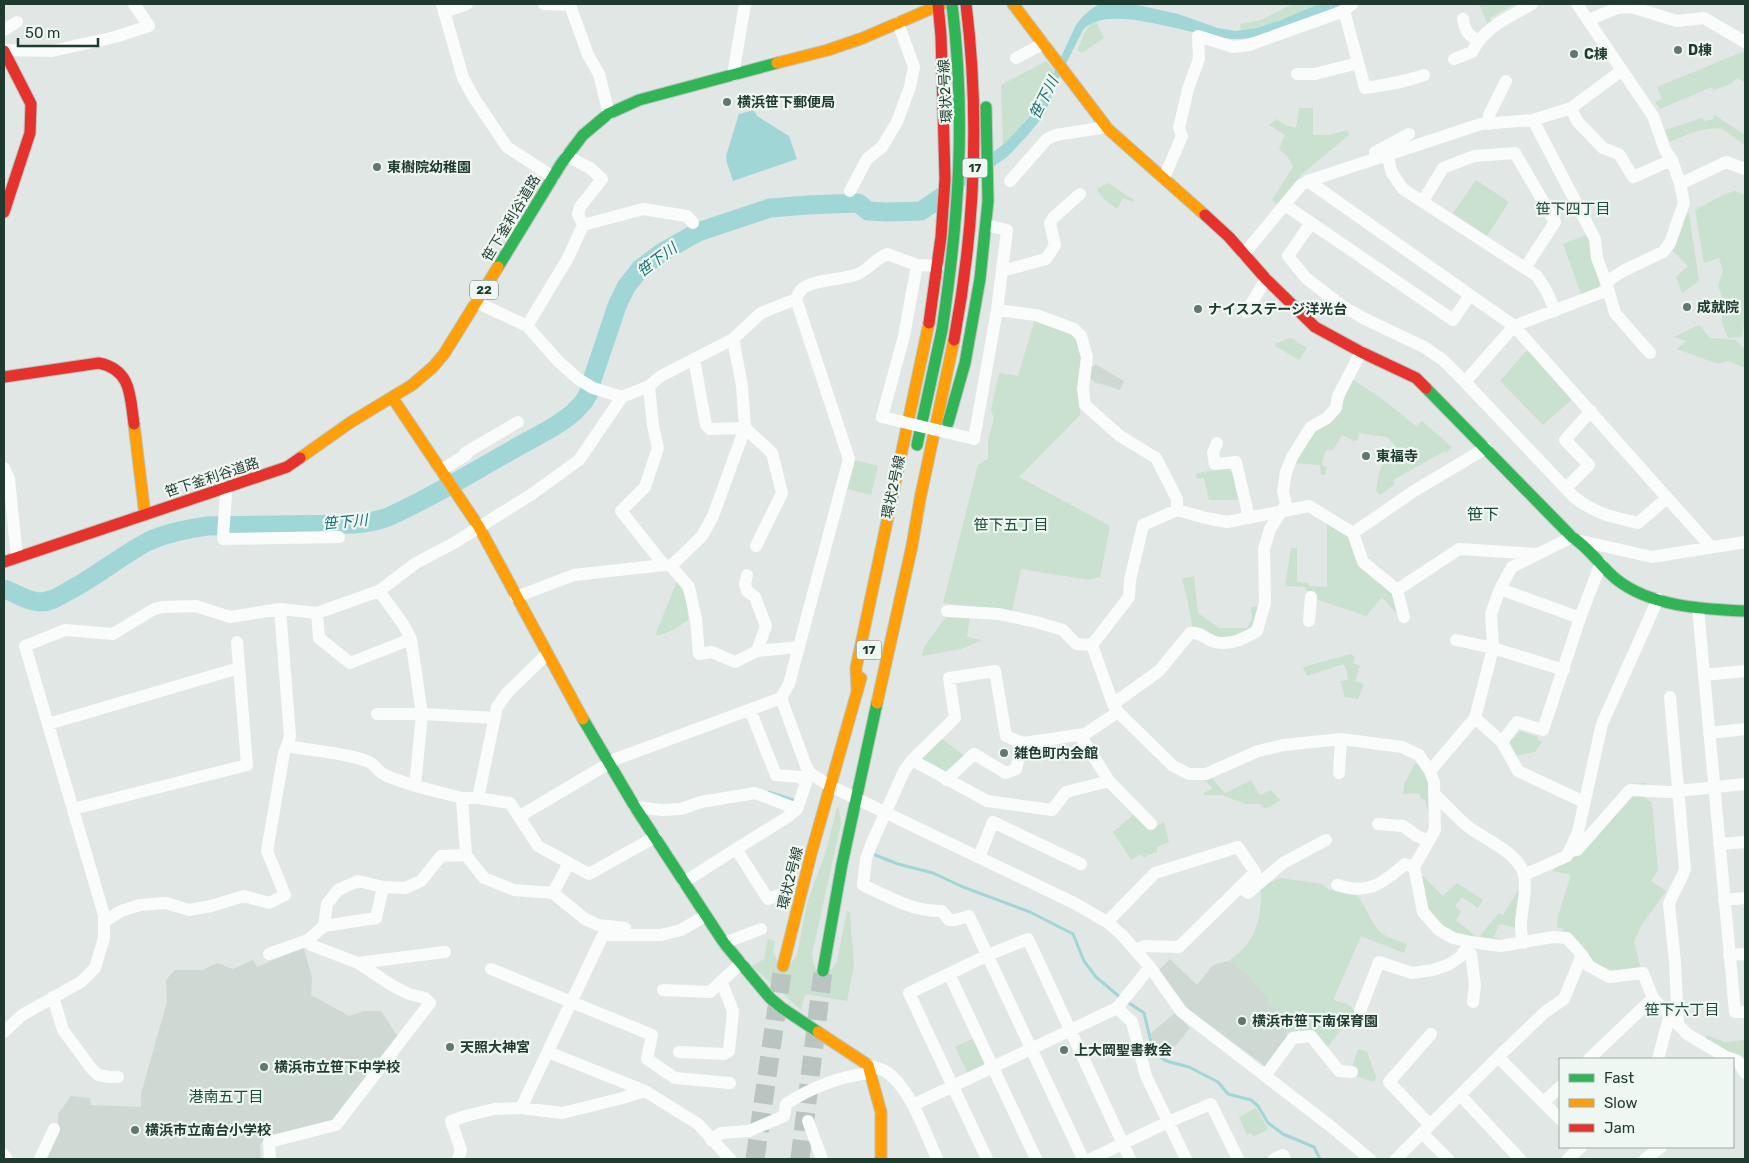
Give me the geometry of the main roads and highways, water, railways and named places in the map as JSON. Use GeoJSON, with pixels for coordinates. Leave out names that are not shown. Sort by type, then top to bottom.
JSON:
{"type":"FeatureCollection","features":[{"type":"Feature","properties":{"kind":"main road","name":"17"},"geometry":{"type":"LineString","coordinates":[[857,689],[856,668],[920,368],[938,266],[945,179],[939,4]]}},
{"type":"Feature","properties":{"kind":"main road","name":"笹下釜利谷道路"},"geometry":{"type":"LineString","coordinates":[[4,562],[287,467],[351,422],[412,385],[444,354],[553,177],[577,142],[593,125],[609,114],[638,100],[828,50],[863,38],[939,4]]}},
{"type":"Feature","properties":{"kind":"main road","name":"環状2号線"},"geometry":{"type":"LineString","coordinates":[[914,458],[942,330],[952,265],[961,171],[960,74],[952,4]]}},
{"type":"Feature","properties":{"kind":"main road","name":"環状2号線"},"geometry":{"type":"LineString","coordinates":[[823,971],[855,799],[912,544],[920,495],[956,331],[969,236],[975,166],[974,86],[965,4]]}},
{"type":"Feature","properties":{"kind":"main road"},"geometry":{"type":"LineString","coordinates":[[943,106],[949,85],[950,51],[953,35],[965,4]]}},
{"type":"Feature","properties":{"kind":"main road"},"geometry":{"type":"LineString","coordinates":[[975,4],[983,57]]}},
{"type":"Feature","properties":{"kind":"main road"},"geometry":{"type":"LineString","coordinates":[[1013,4],[1106,127],[1229,237],[1266,279],[1316,327],[1361,352],[1416,378],[1617,580],[1633,591],[1658,599],[1698,608],[1745,611]]}},
{"type":"Feature","properties":{"kind":"main road"},"geometry":{"type":"LineString","coordinates":[[4,51],[31,104],[30,133],[4,212]]}},
{"type":"Feature","properties":{"kind":"main road","name":"環状2号線"},"geometry":{"type":"LineString","coordinates":[[912,544],[928,501],[965,363],[980,279],[988,201],[986,93]]}},
{"type":"Feature","properties":{"kind":"main road"},"geometry":{"type":"LineString","coordinates":[[4,377],[99,363],[109,364],[124,376],[130,392],[145,515]]}},
{"type":"Feature","properties":{"kind":"main road"},"geometry":{"type":"LineString","coordinates":[[392,397],[479,527],[547,654],[608,762],[635,807],[724,943],[770,998],[869,1069],[880,1112],[881,1159]]}},
{"type":"Feature","properties":{"kind":"main road","name":"環状2号線"},"geometry":{"type":"LineString","coordinates":[[782,966],[830,786],[864,670],[885,586]]}},
{"type":"Feature","properties":{"kind":"water"},"geometry":{"type":"Polygon","coordinates":[[[1100,4],[1133,4],[1178,14],[1218,28],[1235,31],[1256,28],[1281,20],[1319,4],[1342,4],[1305,21],[1276,31],[1237,39],[1220,38],[1133,20],[1113,19],[1095,22],[1083,30],[1058,79],[1045,114],[1027,136],[1007,157],[924,214],[927,203],[1005,143],[1030,116],[1040,102],[1076,25],[1081,18],[1100,4]]]}},
{"type":"Feature","properties":{"kind":"water"},"geometry":{"type":"Polygon","coordinates":[[[754,110],[757,116],[789,136],[797,159],[733,181],[726,156],[739,114],[754,110]]]}},
{"type":"Feature","properties":{"kind":"waterway","name":"笹下川"},"geometry":{"type":"LineString","coordinates":[[4,589],[30,600],[49,601],[82,584],[147,542],[192,528],[207,526],[354,524],[388,517],[451,485],[573,413],[582,404],[591,387],[617,306],[626,287],[640,269],[661,253],[698,232],[770,208],[858,203],[868,211],[921,211],[946,194]]}},
{"type":"Feature","properties":{"kind":"waterway"},"geometry":{"type":"LineString","coordinates":[[769,792],[796,801]]}},
{"type":"Feature","properties":{"kind":"waterway"},"geometry":{"type":"LineString","coordinates":[[875,855],[898,864],[933,873],[963,887],[1030,912],[1073,934],[1084,961],[1096,977],[1121,998]]}},
{"type":"Feature","properties":{"kind":"waterway"},"geometry":{"type":"LineString","coordinates":[[1126,1001],[1144,1013],[1152,1046],[1159,1056],[1166,1061],[1189,1067],[1218,1082],[1228,1094],[1251,1100],[1258,1106],[1268,1123],[1283,1134],[1314,1147],[1320,1159]]}},
{"type":"Feature","properties":{"kind":"tunnel"},"geometry":{"type":"LineString","coordinates":[[755,1159],[783,966]]}},
{"type":"Feature","properties":{"kind":"tunnel"},"geometry":{"type":"LineString","coordinates":[[800,1159],[823,971]]}},
{"type":"Feature","properties":{"kind":"place","name":"D棟"},"geometry":{"type":"Point","coordinates":[1678,50]}},
{"type":"Feature","properties":{"kind":"place","name":"C棟"},"geometry":{"type":"Point","coordinates":[1574,54]}},
{"type":"Feature","properties":{"kind":"place","name":"横浜笹下郵便局"},"geometry":{"type":"Point","coordinates":[727,102]}},
{"type":"Feature","properties":{"kind":"place","name":"東樹院幼稚園"},"geometry":{"type":"Point","coordinates":[377,167]}},
{"type":"Feature","properties":{"kind":"place","name":"成就院"},"geometry":{"type":"Point","coordinates":[1687,307]}},
{"type":"Feature","properties":{"kind":"place","name":"ナイスステージ洋光台"},"geometry":{"type":"Point","coordinates":[1198,309]}},
{"type":"Feature","properties":{"kind":"place","name":"東福寺"},"geometry":{"type":"Point","coordinates":[1366,456]}},
{"type":"Feature","properties":{"kind":"place","name":"雑色町内会館"},"geometry":{"type":"Point","coordinates":[1004,753]}},
{"type":"Feature","properties":{"kind":"place","name":"横浜市笹下南保育園"},"geometry":{"type":"Point","coordinates":[1242,1021]}},
{"type":"Feature","properties":{"kind":"place","name":"天照大神宮"},"geometry":{"type":"Point","coordinates":[450,1047]}},
{"type":"Feature","properties":{"kind":"place","name":"上大岡聖書教会"},"geometry":{"type":"Point","coordinates":[1064,1050]}},
{"type":"Feature","properties":{"kind":"place","name":"横浜市立笹下中学校"},"geometry":{"type":"Point","coordinates":[264,1067]}},
{"type":"Feature","properties":{"kind":"place","name":"横浜市立南台小学校"},"geometry":{"type":"Point","coordinates":[135,1130]}},
{"type":"Feature","properties":{"kind":"district","name":"笹下四丁目"},"geometry":{"type":"Point","coordinates":[1573,209]}},
{"type":"Feature","properties":{"kind":"district","name":"笹下"},"geometry":{"type":"Point","coordinates":[1483,514]}},
{"type":"Feature","properties":{"kind":"district","name":"笹下五丁目"},"geometry":{"type":"Point","coordinates":[1011,525]}},
{"type":"Feature","properties":{"kind":"district","name":"笹下六丁目"},"geometry":{"type":"Point","coordinates":[1682,1010]}},
{"type":"Feature","properties":{"kind":"district","name":"港南五丁目"},"geometry":{"type":"Point","coordinates":[226,1097]}}]}
